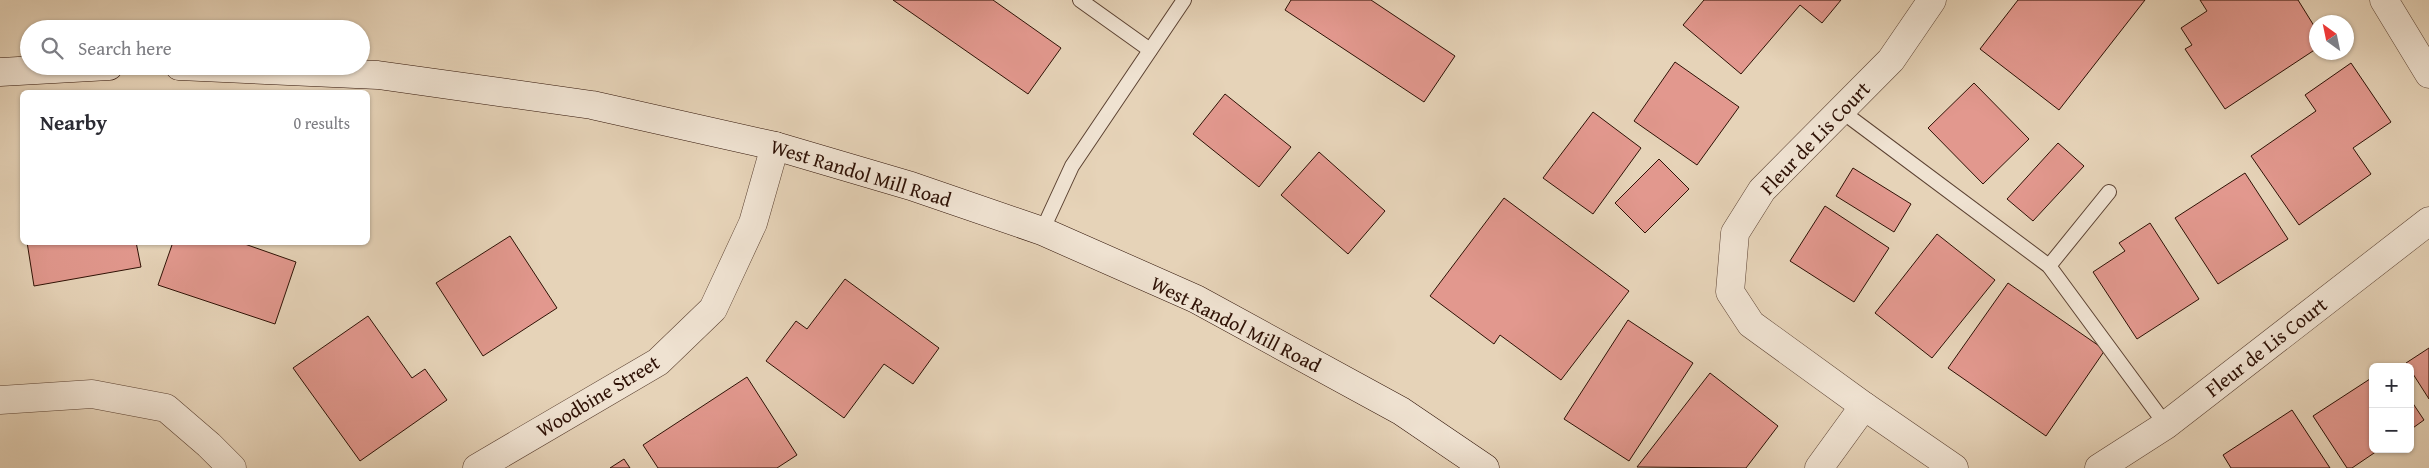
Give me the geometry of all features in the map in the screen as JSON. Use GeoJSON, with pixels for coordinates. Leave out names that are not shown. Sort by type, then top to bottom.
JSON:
{"type":"FeatureCollection","features":[{"type":"Feature","properties":{"kind":"street","name":"Fleur de Lis Court"},"geometry":{"type":"LineString","coordinates":[[1932,0],[1891,60],[1762,190],[1735,234],[1730,292],[1751,324],[1864,406],[1954,468]]}},
{"type":"Feature","properties":{"kind":"street"},"geometry":{"type":"LineString","coordinates":[[2384,0],[2429,74]]}},
{"type":"Feature","properties":{"kind":"street"},"geometry":{"type":"LineString","coordinates":[[0,72],[20,71]]}},
{"type":"Feature","properties":{"kind":"street","name":"West Randol Mill Road"},"geometry":{"type":"LineString","coordinates":[[370,75],[592,105],[774,146],[911,186],[1042,231],[1196,299],[1401,411],[1485,468]]}},
{"type":"Feature","properties":{"kind":"street","name":"Woodbine Street"},"geometry":{"type":"LineString","coordinates":[[477,468],[658,362],[713,309],[753,223],[774,146]]}},
{"type":"Feature","properties":{"kind":"street","name":"Fleur de Lis Court"},"geometry":{"type":"LineString","coordinates":[[2099,468],[2166,425],[2429,221]]}},
{"type":"Feature","properties":{"kind":"street"},"geometry":{"type":"LineString","coordinates":[[0,400],[92,394],[166,408],[210,445],[232,468]]}},
{"type":"Feature","properties":{"kind":"street"},"geometry":{"type":"LineString","coordinates":[[1819,468],[1864,406]]}},
{"type":"Feature","properties":{"kind":"lane"},"geometry":{"type":"LineString","coordinates":[[1080,0],[1150,50]]}},
{"type":"Feature","properties":{"kind":"lane"},"geometry":{"type":"LineString","coordinates":[[1042,231],[1072,166],[1184,0]]}},
{"type":"Feature","properties":{"kind":"lane"},"geometry":{"type":"LineString","coordinates":[[1840,110],[2049,266],[2166,425]]}},
{"type":"Feature","properties":{"kind":"lane"},"geometry":{"type":"LineString","coordinates":[[2049,266],[2109,192]]}},
{"type":"Feature","properties":{"kind":"building"},"geometry":{"type":"Polygon","coordinates":[[[893,0],[993,0],[1061,48],[1028,94],[893,0]]]}},
{"type":"Feature","properties":{"kind":"building"},"geometry":{"type":"Polygon","coordinates":[[[1291,0],[1371,0],[1455,56],[1424,102],[1285,10],[1291,0]]]}},
{"type":"Feature","properties":{"kind":"building"},"geometry":{"type":"Polygon","coordinates":[[[1704,0],[1841,0],[1822,23],[1800,5],[1741,74],[1683,25],[1704,0]]]}},
{"type":"Feature","properties":{"kind":"building"},"geometry":{"type":"Polygon","coordinates":[[[2018,0],[2145,0],[2059,110],[1980,49],[2018,0]]]}},
{"type":"Feature","properties":{"kind":"building"},"geometry":{"type":"Polygon","coordinates":[[[2200,0],[2298,0],[2309,18],[2309,54],[2225,109],[2185,49],[2192,45],[2181,28],[2207,11],[2200,0]]]}},
{"type":"Feature","properties":{"kind":"building"},"geometry":{"type":"Polygon","coordinates":[[[1675,62],[1739,107],[1697,165],[1634,121],[1675,62]]]}},
{"type":"Feature","properties":{"kind":"building"},"geometry":{"type":"Polygon","coordinates":[[[2351,63],[2391,122],[2353,148],[2371,174],[2299,225],[2251,156],[2316,111],[2305,95],[2351,63]]]}},
{"type":"Feature","properties":{"kind":"building"},"geometry":{"type":"Polygon","coordinates":[[[1974,83],[2029,139],[1983,184],[1928,128],[1974,83]]]}},
{"type":"Feature","properties":{"kind":"building"},"geometry":{"type":"Polygon","coordinates":[[[1225,94],[1291,147],[1259,187],[1193,134],[1225,94]]]}},
{"type":"Feature","properties":{"kind":"building"},"geometry":{"type":"Polygon","coordinates":[[[1593,112],[1641,148],[1593,214],[1543,178],[1593,112]]]}},
{"type":"Feature","properties":{"kind":"building"},"geometry":{"type":"Polygon","coordinates":[[[2058,143],[2084,166],[2033,221],[2007,199],[2058,143]]]}},
{"type":"Feature","properties":{"kind":"building"},"geometry":{"type":"Polygon","coordinates":[[[1319,152],[1385,211],[1348,254],[1281,195],[1319,152]]]}},
{"type":"Feature","properties":{"kind":"building"},"geometry":{"type":"Polygon","coordinates":[[[1659,159],[1689,189],[1645,233],[1615,203],[1659,159]]]}},
{"type":"Feature","properties":{"kind":"building"},"geometry":{"type":"Polygon","coordinates":[[[1853,168],[1911,204],[1894,232],[1836,196],[1853,168]]]}},
{"type":"Feature","properties":{"kind":"building"},"geometry":{"type":"Polygon","coordinates":[[[2245,173],[2288,239],[2218,284],[2175,218],[2245,173]]]}},
{"type":"Feature","properties":{"kind":"building"},"geometry":{"type":"Polygon","coordinates":[[[1504,198],[1629,291],[1561,380],[1500,335],[1494,344],[1430,296],[1504,198]]]}},
{"type":"Feature","properties":{"kind":"building"},"geometry":{"type":"Polygon","coordinates":[[[1825,206],[1889,248],[1854,302],[1790,261],[1825,206]]]}},
{"type":"Feature","properties":{"kind":"building"},"geometry":{"type":"Polygon","coordinates":[[[2150,223],[2199,299],[2137,339],[2093,272],[2125,251],[2119,243],[2150,223]]]}},
{"type":"Feature","properties":{"kind":"building"},"geometry":{"type":"Polygon","coordinates":[[[1937,234],[1995,280],[1932,358],[1875,313],[1937,234]]]}},
{"type":"Feature","properties":{"kind":"building"},"geometry":{"type":"Polygon","coordinates":[[[510,236],[557,308],[483,356],[436,283],[510,236]]]}},
{"type":"Feature","properties":{"kind":"building"},"geometry":{"type":"Polygon","coordinates":[[[27,245],[137,245],[141,267],[34,286],[27,245]]]}},
{"type":"Feature","properties":{"kind":"building"},"geometry":{"type":"Polygon","coordinates":[[[172,245],[248,245],[296,262],[275,324],[158,285],[172,245]]]}},
{"type":"Feature","properties":{"kind":"building"},"geometry":{"type":"Polygon","coordinates":[[[845,279],[939,348],[913,384],[884,364],[844,418],[766,361],[796,321],[807,329],[845,279]]]}},
{"type":"Feature","properties":{"kind":"building"},"geometry":{"type":"Polygon","coordinates":[[[2008,283],[2105,350],[2046,436],[1948,368],[2008,283]]]}},
{"type":"Feature","properties":{"kind":"building"},"geometry":{"type":"Polygon","coordinates":[[[368,316],[412,378],[425,369],[447,400],[360,461],[293,368],[368,316]]]}},
{"type":"Feature","properties":{"kind":"building"},"geometry":{"type":"Polygon","coordinates":[[[1628,320],[1693,363],[1629,461],[1564,419],[1628,320]]]}},
{"type":"Feature","properties":{"kind":"building"},"geometry":{"type":"Polygon","coordinates":[[[2429,348],[2429,399],[2414,376],[2414,363],[2406,363],[2429,348]]]}},
{"type":"Feature","properties":{"kind":"building"},"geometry":{"type":"Polygon","coordinates":[[[1710,373],[1778,426],[1746,468],[1637,467],[1710,373]]]}},
{"type":"Feature","properties":{"kind":"building"},"geometry":{"type":"Polygon","coordinates":[[[747,377],[797,455],[777,468],[658,468],[643,445],[747,377]]]}},
{"type":"Feature","properties":{"kind":"building"},"geometry":{"type":"Polygon","coordinates":[[[2369,380],[2369,453],[2374,453],[2352,468],[2347,468],[2313,416],[2369,380]]]}},
{"type":"Feature","properties":{"kind":"building"},"geometry":{"type":"Polygon","coordinates":[[[2414,405],[2424,420],[2414,427],[2414,405]]]}},
{"type":"Feature","properties":{"kind":"building"},"geometry":{"type":"Polygon","coordinates":[[[2292,410],[2330,468],[2231,468],[2223,455],[2292,410]]]}},
{"type":"Feature","properties":{"kind":"building"},"geometry":{"type":"Polygon","coordinates":[[[624,459],[630,468],[610,468],[624,459]]]}}]}
